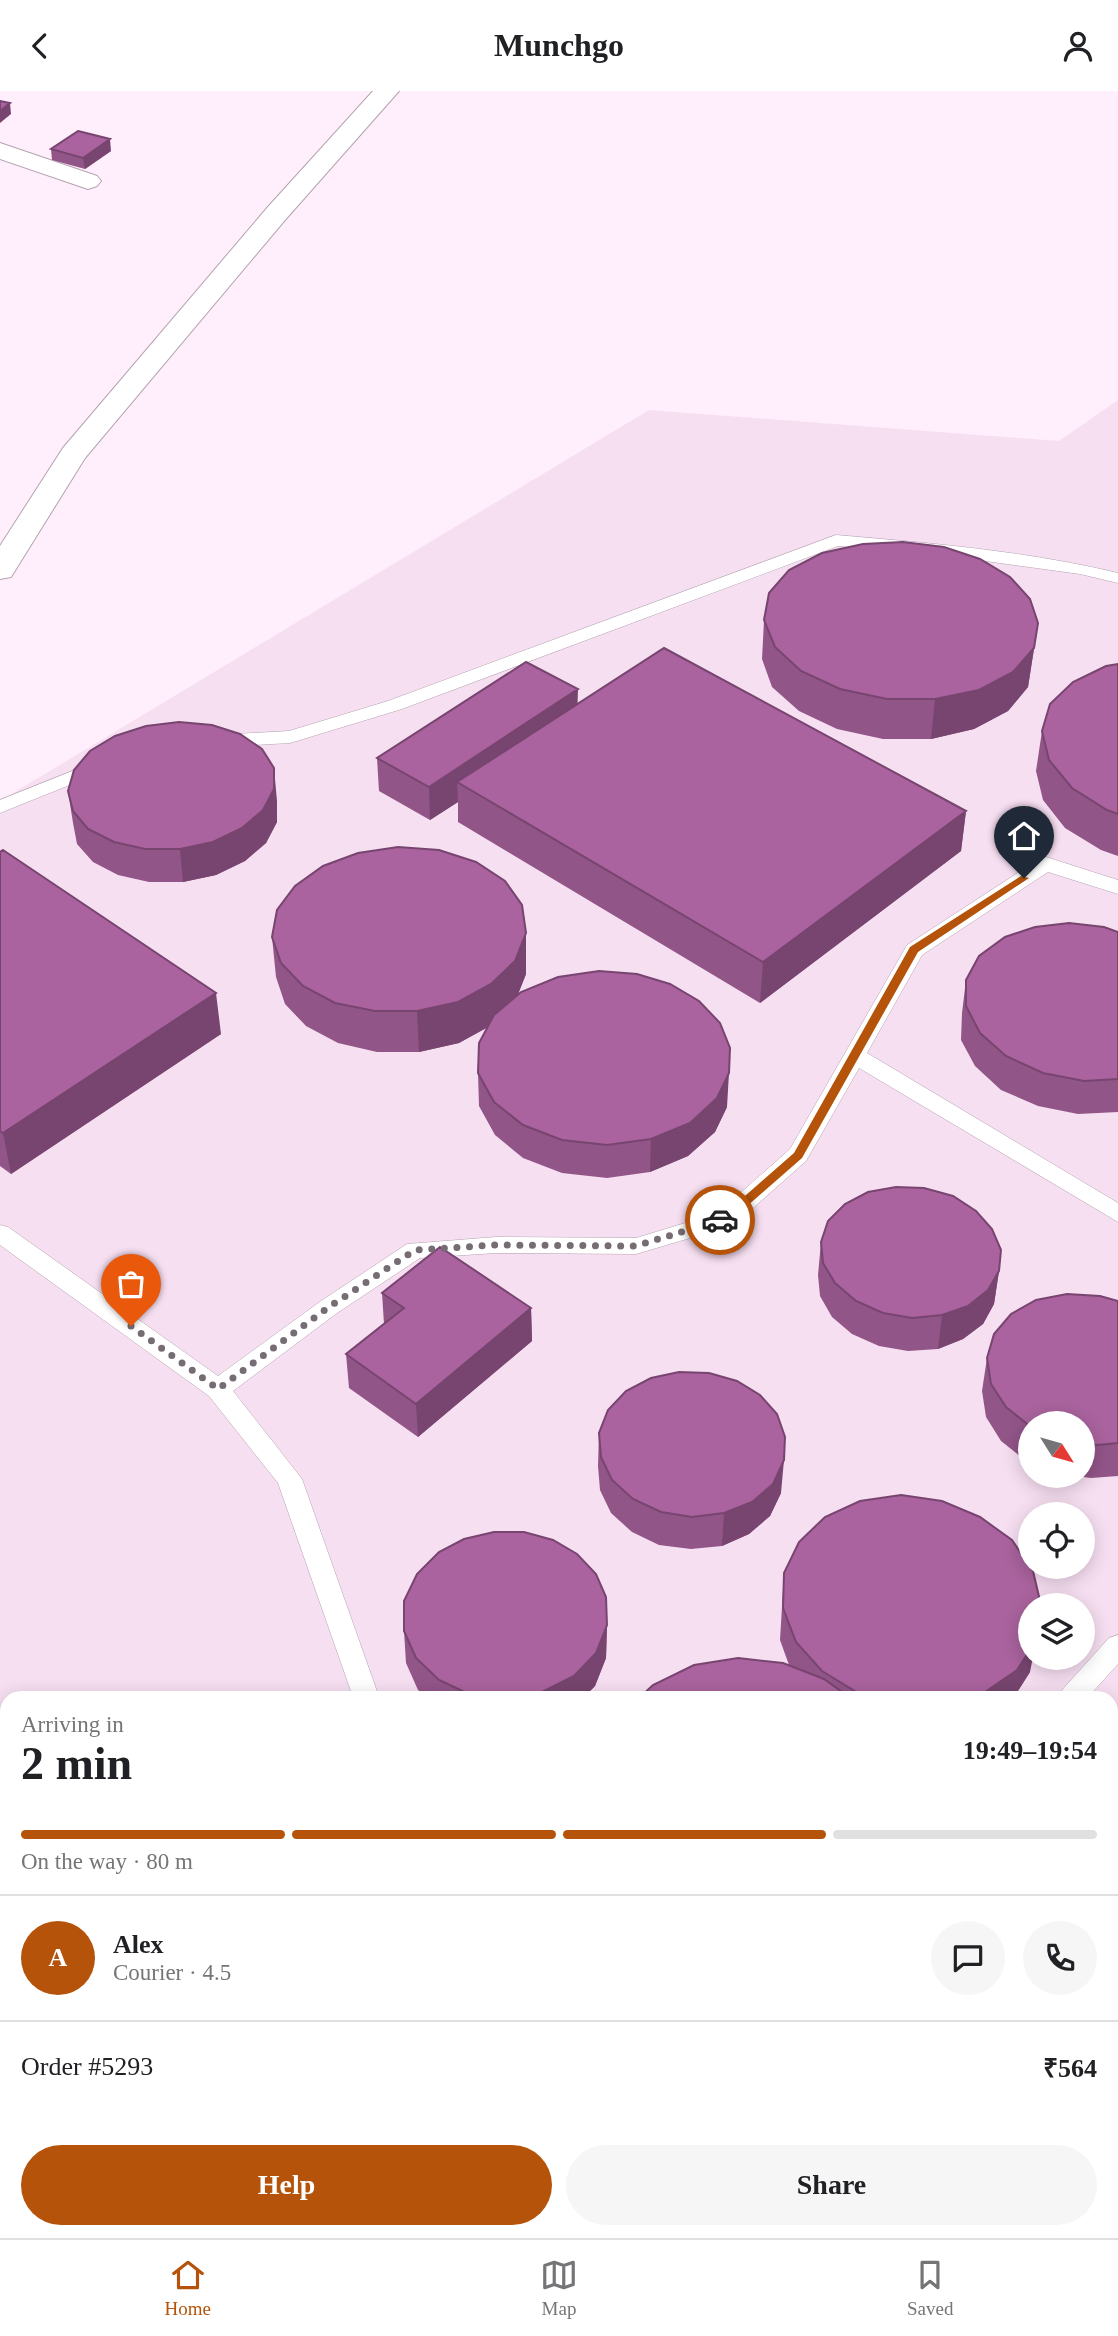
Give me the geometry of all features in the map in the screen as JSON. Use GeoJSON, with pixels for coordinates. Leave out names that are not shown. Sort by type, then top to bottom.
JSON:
{"type":"FeatureCollection","features":[{"type":"Feature","properties":{"kind":"street"},"geometry":{"type":"LineString","coordinates":[[0,571],[73,454],[276,214],[387,91]]}},
{"type":"Feature","properties":{"kind":"street"},"geometry":{"type":"LineString","coordinates":[[0,151],[88,181]]}},
{"type":"Feature","properties":{"kind":"lane"},"geometry":{"type":"LineString","coordinates":[[197,742],[290,737],[395,705],[836,540],[934,549],[1080,569],[1118,579]]}},
{"type":"Feature","properties":{"kind":"lane"},"geometry":{"type":"LineString","coordinates":[[0,807],[120,758]]}},
{"type":"Feature","properties":{"kind":"lane"},"geometry":{"type":"LineString","coordinates":[[218,1389],[329,1307],[415,1250],[496,1245],[636,1246],[726,1219],[798,1155],[914,950],[1046,864],[1118,887]]}},
{"type":"Feature","properties":{"kind":"lane"},"geometry":{"type":"LineString","coordinates":[[855,1056],[1118,1214]]}},
{"type":"Feature","properties":{"kind":"lane"},"geometry":{"type":"LineString","coordinates":[[0,1233],[218,1389],[289,1479],[364,1691]]}},
{"type":"Feature","properties":{"kind":"lane"},"geometry":{"type":"LineString","coordinates":[[1077,1691],[1118,1646]]}},
{"type":"Feature","properties":{"kind":"shaded area"},"geometry":{"type":"Polygon","coordinates":[[[1118,400],[1118,1691],[0,1691],[0,801],[649,410],[1059,441],[1118,400]]]}},
{"type":"Feature","properties":{"kind":"building"},"geometry":{"type":"Polygon","coordinates":[[[0,101],[10,103],[0,111],[0,101]]]}},
{"type":"Feature","properties":{"kind":"building"},"geometry":{"type":"Polygon","coordinates":[[[78,131],[110,139],[83,158],[51,149],[78,131]]]}},
{"type":"Feature","properties":{"kind":"building"},"geometry":{"type":"Polygon","coordinates":[[[903,542],[944,547],[980,559],[1010,577],[1030,599],[1038,623],[1034,648],[1013,672],[979,690],[935,699],[887,699],[840,689],[801,671],[775,647],[764,620],[769,593],[789,570],[822,553],[863,544],[903,542]]]}},
{"type":"Feature","properties":{"kind":"building"},"geometry":{"type":"Polygon","coordinates":[[[664,648],[966,811],[763,962],[457,782],[664,648]]]}},
{"type":"Feature","properties":{"kind":"building"},"geometry":{"type":"Polygon","coordinates":[[[526,662],[578,689],[429,787],[377,758],[526,662]]]}},
{"type":"Feature","properties":{"kind":"building"},"geometry":{"type":"Polygon","coordinates":[[[1118,664],[1118,814],[1072,788],[1049,760],[1042,731],[1050,704],[1073,682],[1106,666],[1118,664]]]}},
{"type":"Feature","properties":{"kind":"building"},"geometry":{"type":"Polygon","coordinates":[[[179,722],[212,725],[240,734],[262,749],[274,768],[274,789],[263,810],[242,828],[213,842],[180,849],[145,849],[114,842],[88,829],[73,811],[68,791],[74,770],[90,751],[115,736],[146,726],[179,722]]]}},
{"type":"Feature","properties":{"kind":"building"},"geometry":{"type":"Polygon","coordinates":[[[398,847],[439,850],[476,862],[505,881],[522,905],[526,933],[515,961],[491,984],[458,1002],[417,1011],[375,1011],[335,1003],[303,986],[281,963],[272,937],[277,910],[295,886],[323,866],[358,853],[398,847]]]}},
{"type":"Feature","properties":{"kind":"building"},"geometry":{"type":"Polygon","coordinates":[[[3,850],[216,993],[3,1133],[0,1131],[0,852],[3,850]]]}},
{"type":"Feature","properties":{"kind":"building"},"geometry":{"type":"Polygon","coordinates":[[[1069,923],[1104,927],[1118,932],[1118,1079],[1084,1081],[1043,1073],[1006,1056],[980,1033],[966,1006],[966,980],[979,956],[1005,937],[1035,927],[1069,923]]]}},
{"type":"Feature","properties":{"kind":"building"},"geometry":{"type":"Polygon","coordinates":[[[599,971],[637,974],[670,984],[699,1001],[720,1023],[730,1048],[729,1073],[717,1098],[690,1123],[651,1139],[607,1145],[562,1140],[523,1125],[494,1102],[478,1073],[479,1043],[494,1015],[521,992],[558,977],[599,971]]]}},
{"type":"Feature","properties":{"kind":"building"},"geometry":{"type":"Polygon","coordinates":[[[896,1187],[924,1188],[953,1196],[976,1211],[992,1229],[1001,1250],[999,1271],[988,1290],[968,1306],[942,1315],[912,1318],[883,1313],[856,1301],[835,1283],[823,1263],[821,1242],[828,1221],[845,1204],[868,1192],[896,1187]]]}},
{"type":"Feature","properties":{"kind":"building"},"geometry":{"type":"Polygon","coordinates":[[[440,1247],[531,1308],[416,1404],[346,1354],[404,1308],[382,1293],[440,1247]]]}},
{"type":"Feature","properties":{"kind":"building"},"geometry":{"type":"Polygon","coordinates":[[[1067,1294],[1100,1296],[1118,1301],[1118,1443],[1096,1445],[1096,1411],[1018,1411],[1018,1417],[1006,1407],[991,1384],[987,1358],[994,1334],[1011,1314],[1036,1300],[1067,1294]]]}},
{"type":"Feature","properties":{"kind":"building"},"geometry":{"type":"Polygon","coordinates":[[[679,1372],[709,1373],[737,1381],[760,1395],[777,1414],[785,1437],[784,1460],[773,1484],[752,1502],[724,1513],[692,1517],[661,1512],[633,1499],[612,1480],[601,1457],[599,1433],[608,1410],[626,1391],[651,1378],[679,1372]]]}},
{"type":"Feature","properties":{"kind":"building"},"geometry":{"type":"Polygon","coordinates":[[[901,1495],[942,1501],[980,1517],[1012,1540],[1018,1549],[1018,1579],[1035,1579],[1038,1593],[1018,1593],[1017,1670],[986,1691],[855,1691],[822,1671],[796,1642],[783,1608],[784,1573],[799,1542],[825,1517],[860,1501],[901,1495]]]}},
{"type":"Feature","properties":{"kind":"building"},"geometry":{"type":"Polygon","coordinates":[[[494,1532],[524,1532],[553,1540],[577,1554],[596,1574],[606,1597],[607,1625],[596,1653],[574,1676],[544,1691],[462,1691],[439,1680],[416,1658],[404,1631],[404,1601],[417,1574],[439,1552],[464,1539],[494,1532]]]}},
{"type":"Feature","properties":{"kind":"building"},"geometry":{"type":"Polygon","coordinates":[[[738,1658],[783,1663],[824,1679],[841,1691],[646,1691],[653,1685],[694,1665],[738,1658]]]}},
{"type":"Feature","properties":{"kind":"way so far"},"geometry":{"type":"LineString","coordinates":[[131,1326],[218,1389],[329,1307],[415,1250],[496,1245],[636,1246],[720,1220]]}},
{"type":"Feature","properties":{"kind":"route"},"geometry":{"type":"LineString","coordinates":[[720,1220],[726,1219],[798,1155],[914,950],[1024,878]]}}]}
